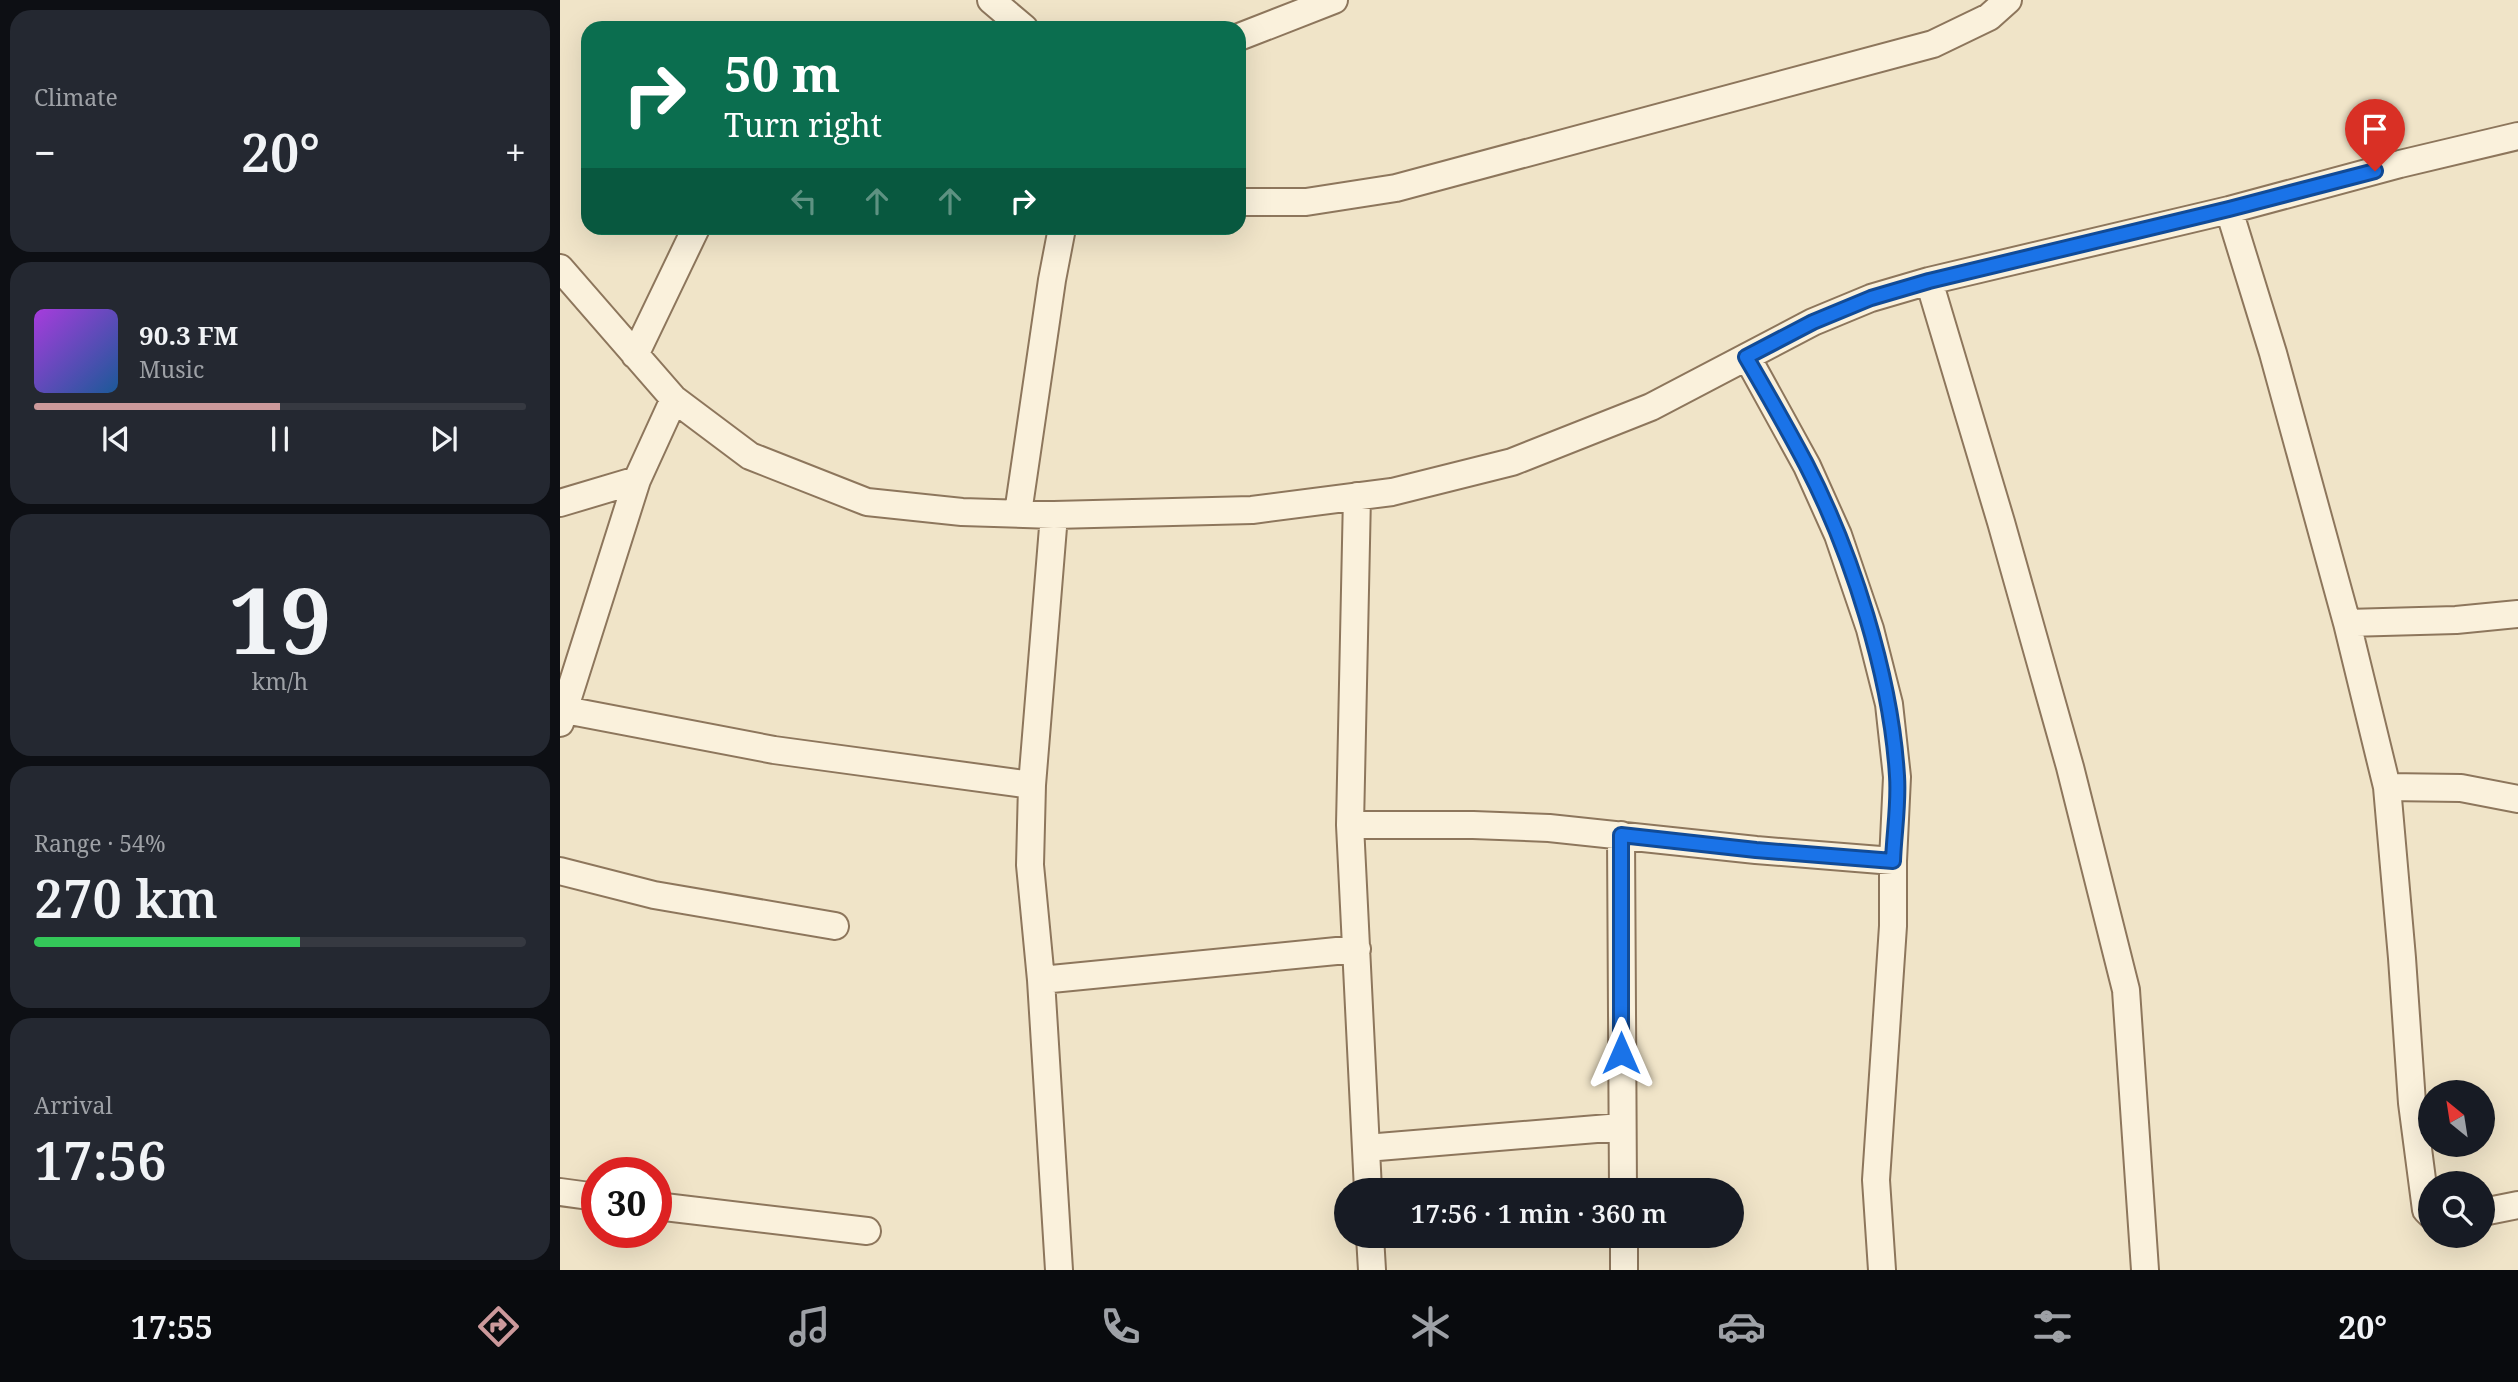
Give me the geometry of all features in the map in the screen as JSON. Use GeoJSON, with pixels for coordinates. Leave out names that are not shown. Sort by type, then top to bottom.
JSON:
{"type":"FeatureCollection","features":[{"type":"Feature","properties":{"kind":"street"},"geometry":{"type":"LineString","coordinates":[[991,0],[1016,21]]}},
{"type":"Feature","properties":{"kind":"street"},"geometry":{"type":"LineString","coordinates":[[1246,34],[1334,0]]}},
{"type":"Feature","properties":{"kind":"street"},"geometry":{"type":"LineString","coordinates":[[1246,202],[1306,202],[1396,188],[1933,44],[1989,17],[2008,0]]}},
{"type":"Feature","properties":{"kind":"street"},"geometry":{"type":"LineString","coordinates":[[560,268],[674,399],[750,456],[867,502],[962,512],[1055,514],[1252,510],[1392,492],[1512,462],[1651,407],[1813,322],[1871,298],[1929,281],[2518,136]]}},
{"type":"Feature","properties":{"kind":"street"},"geometry":{"type":"LineString","coordinates":[[2229,209],[2273,353],[2347,623],[2387,787],[2412,1103],[2421,1171]]}},
{"type":"Feature","properties":{"kind":"street"},"geometry":{"type":"LineString","coordinates":[[635,355],[693,235]]}},
{"type":"Feature","properties":{"kind":"street"},"geometry":{"type":"LineString","coordinates":[[1018,513],[1061,235]]}},
{"type":"Feature","properties":{"kind":"street"},"geometry":{"type":"LineString","coordinates":[[1929,281],[2070,767],[2126,990],[2146,1270]]}},
{"type":"Feature","properties":{"kind":"street"},"geometry":{"type":"LineString","coordinates":[[1746,357],[1807,466],[1838,535],[1870,629],[1889,704],[1897,777],[1893,926],[1876,1180],[1882,1270]]}},
{"type":"Feature","properties":{"kind":"street"},"geometry":{"type":"LineString","coordinates":[[674,399],[638,480],[561,714],[877,766],[1032,785]]}},
{"type":"Feature","properties":{"kind":"street"},"geometry":{"type":"LineString","coordinates":[[560,503],[638,480]]}},
{"type":"Feature","properties":{"kind":"street"},"geometry":{"type":"LineString","coordinates":[[1357,496],[1350,825],[1367,1178]]}},
{"type":"Feature","properties":{"kind":"street"},"geometry":{"type":"LineString","coordinates":[[1055,514],[1032,785],[1030,865],[1041,980],[1059,1270]]}},
{"type":"Feature","properties":{"kind":"street"},"geometry":{"type":"LineString","coordinates":[[2347,623],[2456,620],[2518,614]]}},
{"type":"Feature","properties":{"kind":"street"},"geometry":{"type":"LineString","coordinates":[[2387,787],[2461,788],[2518,799]]}},
{"type":"Feature","properties":{"kind":"street"},"geometry":{"type":"LineString","coordinates":[[1350,825],[1511,826],[1893,861]]}},
{"type":"Feature","properties":{"kind":"street"},"geometry":{"type":"LineString","coordinates":[[1621,835],[1623,1178]]}},
{"type":"Feature","properties":{"kind":"street"},"geometry":{"type":"LineString","coordinates":[[560,871],[654,895],[835,926]]}},
{"type":"Feature","properties":{"kind":"street"},"geometry":{"type":"LineString","coordinates":[[1041,980],[1357,949]]}},
{"type":"Feature","properties":{"kind":"street"},"geometry":{"type":"LineString","coordinates":[[1366,1148],[1621,1127]]}},
{"type":"Feature","properties":{"kind":"street"},"geometry":{"type":"LineString","coordinates":[[560,1192],[581,1195]]}},
{"type":"Feature","properties":{"kind":"street"},"geometry":{"type":"LineString","coordinates":[[2495,1210],[2518,1205]]}},
{"type":"Feature","properties":{"kind":"street"},"geometry":{"type":"LineString","coordinates":[[672,1208],[867,1231]]}},
{"type":"Feature","properties":{"kind":"street"},"geometry":{"type":"LineString","coordinates":[[1371,1248],[1372,1270]]}},
{"type":"Feature","properties":{"kind":"street"},"geometry":{"type":"LineString","coordinates":[[1624,1248],[1624,1270]]}},
{"type":"Feature","properties":{"kind":"route"},"geometry":{"type":"LineString","coordinates":[[1621,1053],[1621,835],[1893,861],[1897,777],[1889,704],[1870,629],[1838,535],[1807,466],[1746,357],[1813,322],[1871,298],[1929,281],[2375,171]]}}]}
